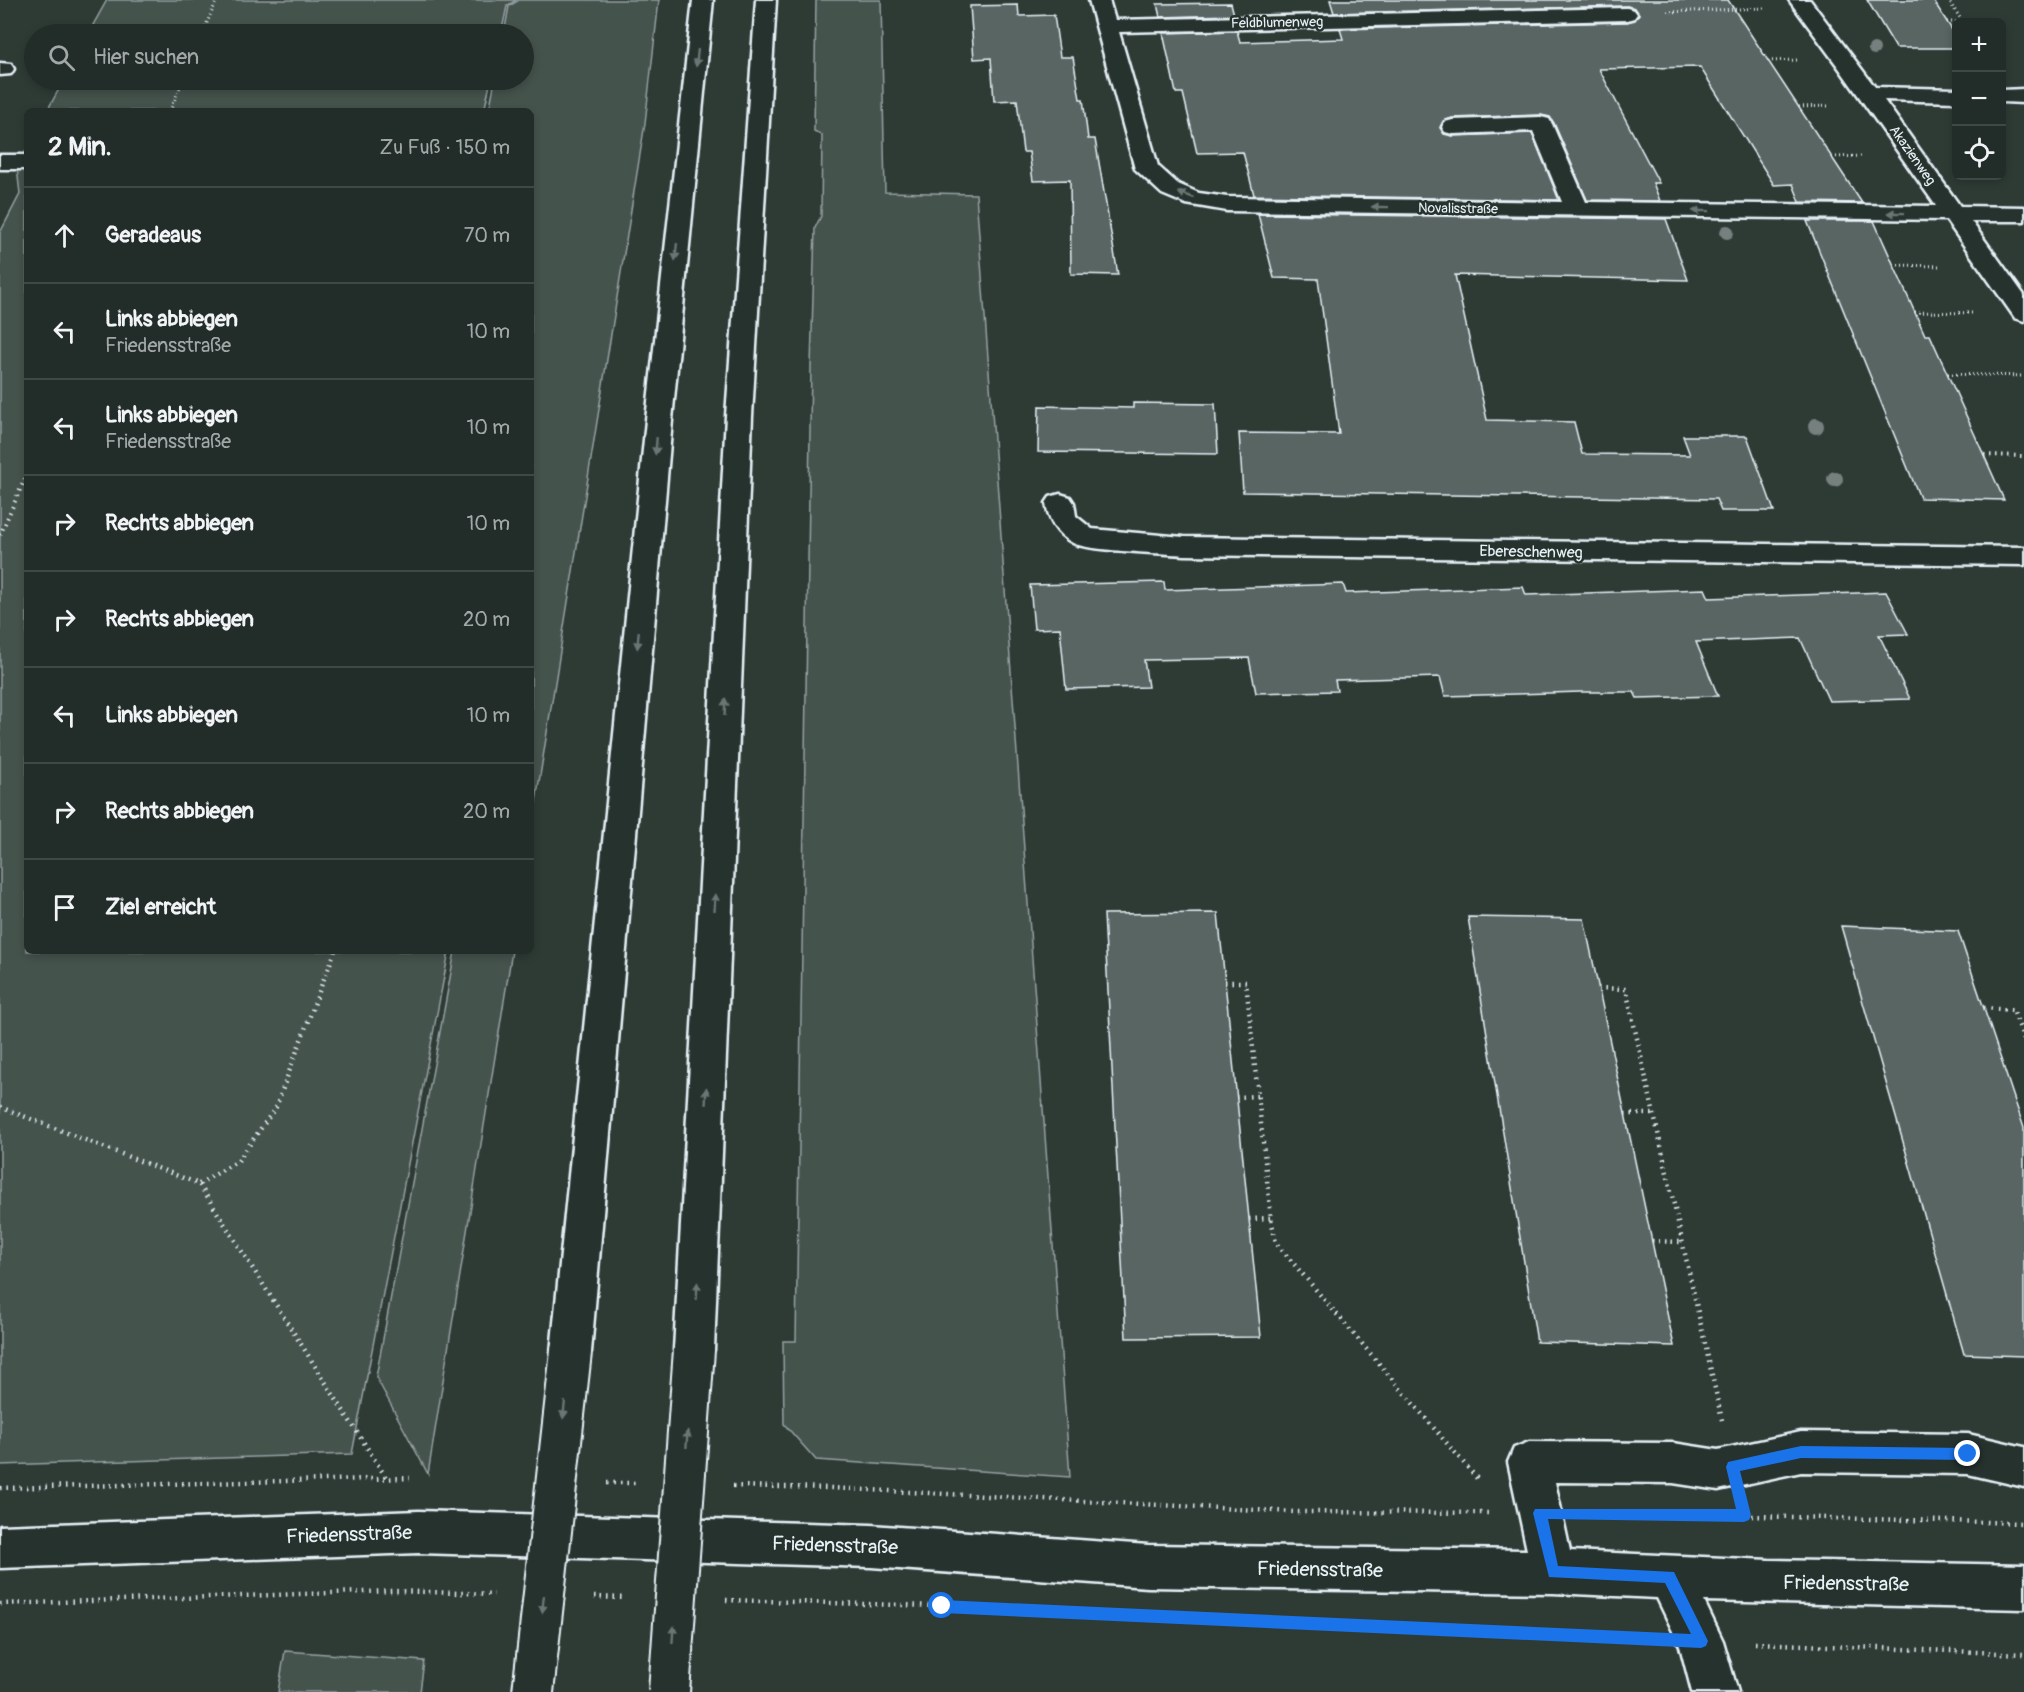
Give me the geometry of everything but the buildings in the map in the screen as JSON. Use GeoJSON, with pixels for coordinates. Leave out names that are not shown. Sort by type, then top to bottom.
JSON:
{"type":"FeatureCollection","features":[{"type":"Feature","properties":{"kind":"main road"},"geometry":{"type":"LineString","coordinates":[[533,1692],[571,1352],[658,431],[703,0]]}},
{"type":"Feature","properties":{"kind":"main road"},"geometry":{"type":"LineString","coordinates":[[669,1692],[694,1350],[739,416],[766,0]]}},
{"type":"Feature","properties":{"kind":"main road","name":"Novalisstraße"},"geometry":{"type":"LineString","coordinates":[[1099,0],[1147,169],[1170,189],[1194,199],[1227,204],[2024,214]]}},
{"type":"Feature","properties":{"kind":"main road","name":"Akazienweg"},"geometry":{"type":"LineString","coordinates":[[1801,3],[1869,93],[2024,313]]}},
{"type":"Feature","properties":{"kind":"main road","name":"Feldblumenweg"},"geometry":{"type":"LineString","coordinates":[[1106,26],[1627,14]]}},
{"type":"Feature","properties":{"kind":"main road"},"geometry":{"type":"LineString","coordinates":[[1869,93],[1952,95]]}},
{"type":"Feature","properties":{"kind":"main road"},"geometry":{"type":"LineString","coordinates":[[2006,96],[2024,96]]}},
{"type":"Feature","properties":{"kind":"main road"},"geometry":{"type":"LineString","coordinates":[[1453,127],[1541,124],[1577,209]]}},
{"type":"Feature","properties":{"kind":"main road"},"geometry":{"type":"LineString","coordinates":[[0,162],[24,162]]}},
{"type":"Feature","properties":{"kind":"main road","name":"Ebereschenweg"},"geometry":{"type":"LineString","coordinates":[[1060,502],[1063,520],[1084,537],[1184,546],[2024,556]]}},
{"type":"Feature","properties":{"kind":"main road"},"geometry":{"type":"LineString","coordinates":[[1553,1572],[1523,1513],[1529,1462],[1673,1463],[1718,1470],[1801,1452],[1968,1454],[2024,1467]]}},
{"type":"Feature","properties":{"kind":"main road","name":"Friedensstraße"},"geometry":{"type":"LineString","coordinates":[[0,1547],[418,1532],[871,1546],[1148,1566],[1553,1572],[1769,1582],[2024,1587]]}},
{"type":"Feature","properties":{"kind":"main road"},"geometry":{"type":"LineString","coordinates":[[1669,1577],[1701,1641],[1715,1692]]}},
{"type":"Feature","properties":{"kind":"path"},"geometry":{"type":"LineString","coordinates":[[206,24],[217,0]]}},
{"type":"Feature","properties":{"kind":"path"},"geometry":{"type":"LineString","coordinates":[[1948,0],[1960,18]]}},
{"type":"Feature","properties":{"kind":"path"},"geometry":{"type":"LineString","coordinates":[[1627,14],[1801,3]]}},
{"type":"Feature","properties":{"kind":"path"},"geometry":{"type":"LineString","coordinates":[[1947,22],[1952,22]]}},
{"type":"Feature","properties":{"kind":"path"},"geometry":{"type":"LineString","coordinates":[[171,108],[179,90]]}},
{"type":"Feature","properties":{"kind":"path"},"geometry":{"type":"LineString","coordinates":[[1915,312],[1980,313]]}},
{"type":"Feature","properties":{"kind":"path"},"geometry":{"type":"LineString","coordinates":[[1948,374],[2024,376]]}},
{"type":"Feature","properties":{"kind":"path"},"geometry":{"type":"LineString","coordinates":[[1984,455],[2024,456]]}},
{"type":"Feature","properties":{"kind":"path"},"geometry":{"type":"LineString","coordinates":[[0,535],[24,481]]}},
{"type":"Feature","properties":{"kind":"path"},"geometry":{"type":"LineString","coordinates":[[199,1184],[238,1161],[276,1107],[334,954]]}},
{"type":"Feature","properties":{"kind":"path"},"geometry":{"type":"LineString","coordinates":[[1225,982],[1246,982],[1271,1218],[1276,1243],[1523,1513]]}},
{"type":"Feature","properties":{"kind":"path"},"geometry":{"type":"LineString","coordinates":[[1598,988],[1626,988],[1744,1515],[2024,1523]]}},
{"type":"Feature","properties":{"kind":"path"},"geometry":{"type":"LineString","coordinates":[[1984,1008],[2013,1010],[2024,1040]]}},
{"type":"Feature","properties":{"kind":"path"},"geometry":{"type":"LineString","coordinates":[[1236,1097],[1258,1096]]}},
{"type":"Feature","properties":{"kind":"path"},"geometry":{"type":"LineString","coordinates":[[0,1107],[199,1184],[418,1532]]}},
{"type":"Feature","properties":{"kind":"path"},"geometry":{"type":"LineString","coordinates":[[1625,1114],[1654,1114]]}},
{"type":"Feature","properties":{"kind":"path"},"geometry":{"type":"LineString","coordinates":[[1249,1219],[1271,1218]]}},
{"type":"Feature","properties":{"kind":"path"},"geometry":{"type":"LineString","coordinates":[[1652,1241],[1683,1242]]}},
{"type":"Feature","properties":{"kind":"path"},"geometry":{"type":"LineString","coordinates":[[0,1488],[421,1479]]}},
{"type":"Feature","properties":{"kind":"path"},"geometry":{"type":"LineString","coordinates":[[597,1483],[644,1484]]}},
{"type":"Feature","properties":{"kind":"path"},"geometry":{"type":"LineString","coordinates":[[726,1486],[831,1488],[1296,1512],[1523,1513]]}},
{"type":"Feature","properties":{"kind":"path"},"geometry":{"type":"LineString","coordinates":[[0,1604],[393,1592],[501,1594]]}},
{"type":"Feature","properties":{"kind":"path"},"geometry":{"type":"LineString","coordinates":[[584,1597],[632,1598]]}},
{"type":"Feature","properties":{"kind":"path"},"geometry":{"type":"LineString","coordinates":[[716,1600],[978,1608]]}},
{"type":"Feature","properties":{"kind":"path"},"geometry":{"type":"LineString","coordinates":[[1286,1622],[2024,1654]]}},
{"type":"Feature","properties":{"kind":"shaded area"},"geometry":{"type":"Polygon","coordinates":[[[107,0],[516,0],[507,6],[503,24],[94,24],[107,0]]]}},
{"type":"Feature","properties":{"kind":"shaded area"},"geometry":{"type":"Polygon","coordinates":[[[519,0],[659,0],[645,123],[534,813],[534,108],[490,108],[493,90],[534,90],[534,24],[506,24],[509,6],[519,0]]]}},
{"type":"Feature","properties":{"kind":"shaded area"},"geometry":{"type":"Polygon","coordinates":[[[816,0],[881,0],[885,192],[976,194],[1070,1477],[816,1460],[784,1424],[783,1341],[796,1341],[811,366],[815,228],[821,216],[822,135],[814,131],[816,0]]]}},
{"type":"Feature","properties":{"kind":"shaded area"},"geometry":{"type":"Polygon","coordinates":[[[59,90],[489,90],[485,108],[49,108],[59,90]]]}},
{"type":"Feature","properties":{"kind":"shaded area"},"geometry":{"type":"Polygon","coordinates":[[[24,155],[24,954],[448,954],[352,1454],[0,1465],[0,233],[20,194],[17,168],[24,155]]]}},
{"type":"Feature","properties":{"kind":"shaded area"},"geometry":{"type":"Polygon","coordinates":[[[454,954],[512,954],[428,1474],[376,1377],[454,954]]]}},
{"type":"Feature","properties":{"kind":"shaded area"},"geometry":{"type":"Polygon","coordinates":[[[285,1651],[424,1661],[420,1692],[278,1692],[285,1651]]]}},
{"type":"Feature","properties":{"kind":"route"},"geometry":{"type":"LineString","coordinates":[[942,1606],[1701,1641],[1669,1577],[1553,1572],[1540,1513],[1744,1515],[1733,1467],[1801,1452],[1968,1454]]}}]}
